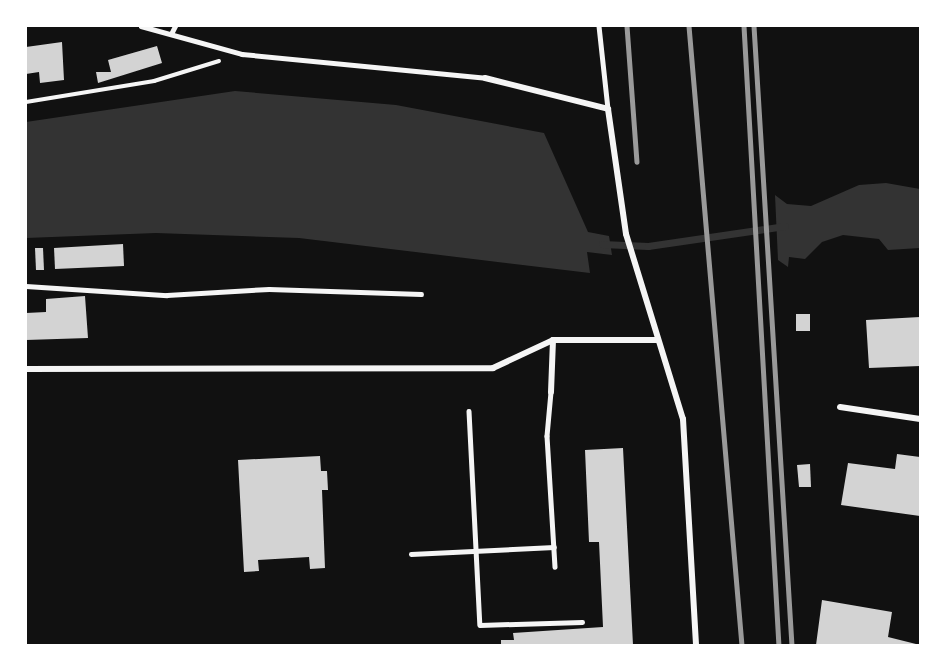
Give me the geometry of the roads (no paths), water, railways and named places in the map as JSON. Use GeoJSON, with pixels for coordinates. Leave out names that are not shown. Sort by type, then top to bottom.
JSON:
{"type":"FeatureCollection","features":[{"type":"Feature","properties":{"kind":"street"},"geometry":{"type":"LineString","coordinates":[[485,78],[608,109],[626,234],[683,419],[696,645]]}},
{"type":"Feature","properties":{"kind":"street"},"geometry":{"type":"LineString","coordinates":[[26,369],[493,368],[553,340],[658,340]]}},
{"type":"Feature","properties":{"kind":"street"},"geometry":{"type":"LineString","coordinates":[[551,392],[553,340]]}},
{"type":"Feature","properties":{"kind":"street"},"geometry":{"type":"LineString","coordinates":[[840,408],[921,419]]}},
{"type":"Feature","properties":{"kind":"lane"},"geometry":{"type":"LineString","coordinates":[[141,26],[242,54],[485,78]]}},
{"type":"Feature","properties":{"kind":"lane"},"geometry":{"type":"LineString","coordinates":[[171,34],[175,26]]}},
{"type":"Feature","properties":{"kind":"lane"},"geometry":{"type":"LineString","coordinates":[[600,26],[608,109]]}},
{"type":"Feature","properties":{"kind":"lane"},"geometry":{"type":"LineString","coordinates":[[26,286],[167,295],[269,290],[421,294]]}},
{"type":"Feature","properties":{"kind":"lane"},"geometry":{"type":"LineString","coordinates":[[551,392],[547,436],[555,567]]}},
{"type":"Feature","properties":{"kind":"lane"},"geometry":{"type":"LineString","coordinates":[[469,411],[474,551],[480,625],[582,622]]}},
{"type":"Feature","properties":{"kind":"lane"},"geometry":{"type":"LineString","coordinates":[[411,554],[554,547]]}},
{"type":"Feature","properties":{"kind":"waterway"},"geometry":{"type":"LineString","coordinates":[[602,244],[648,246],[785,226]]}},
{"type":"Feature","properties":{"kind":"railway"},"geometry":{"type":"LineString","coordinates":[[627,26],[637,162]]}},
{"type":"Feature","properties":{"kind":"railway"},"geometry":{"type":"LineString","coordinates":[[689,26],[742,646]]}},
{"type":"Feature","properties":{"kind":"railway"},"geometry":{"type":"LineString","coordinates":[[744,26],[779,646]]}},
{"type":"Feature","properties":{"kind":"railway"},"geometry":{"type":"LineString","coordinates":[[754,26],[792,646]]}}]}
